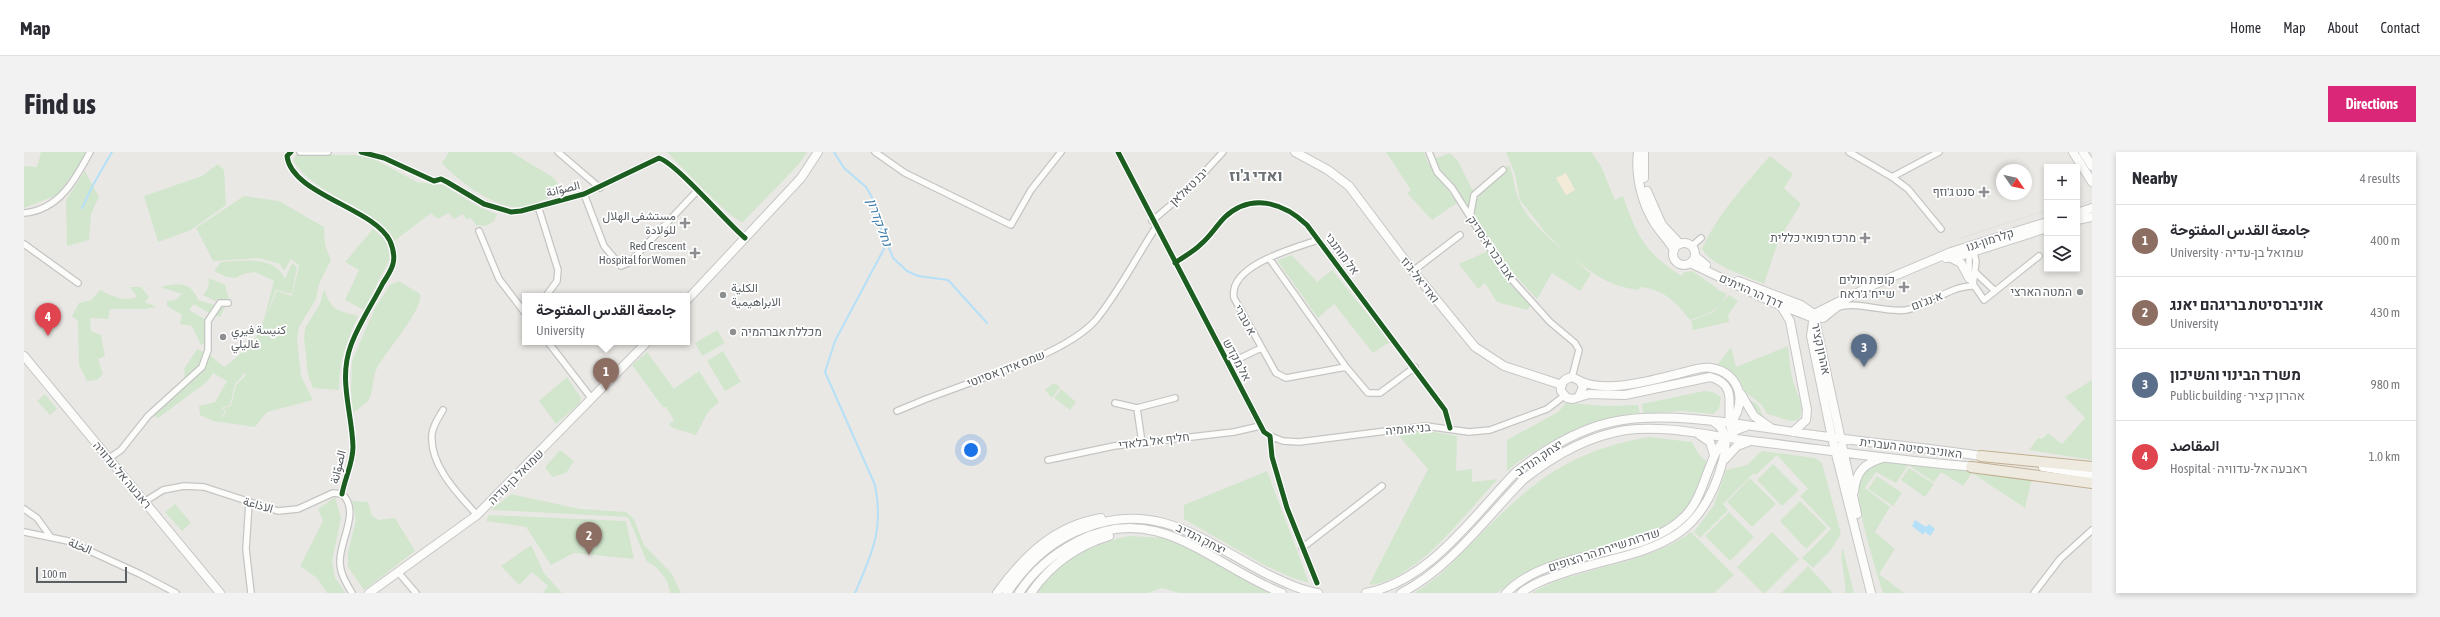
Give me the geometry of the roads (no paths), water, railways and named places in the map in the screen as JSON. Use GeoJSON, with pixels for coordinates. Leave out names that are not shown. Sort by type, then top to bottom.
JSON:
{"type":"FeatureCollection","features":[{"type":"Feature","properties":{"kind":"highway"},"geometry":{"type":"LineString","coordinates":[[1980,456],[2092,467]]}},
{"type":"Feature","properties":{"kind":"highway"},"geometry":{"type":"LineString","coordinates":[[1971,467],[2092,483]]}},
{"type":"Feature","properties":{"kind":"main road","name":"ואדי אל-ג'וז"},"geometry":{"type":"LineString","coordinates":[[1295,152],[1328,170],[1349,186],[1413,271],[1463,333],[1491,359],[1504,366],[1562,385]]}},
{"type":"Feature","properties":{"kind":"main road"},"geometry":{"type":"LineString","coordinates":[[1638,152],[1639,178],[1646,205],[1654,223],[1677,247]]}},
{"type":"Feature","properties":{"kind":"main road"},"geometry":{"type":"LineString","coordinates":[[1644,152],[1643,171],[1650,201],[1662,225],[1677,247]]}},
{"type":"Feature","properties":{"kind":"main road"},"geometry":{"type":"LineString","coordinates":[[2073,152],[2092,182]]}},
{"type":"Feature","properties":{"kind":"main road"},"geometry":{"type":"LineString","coordinates":[[2083,152],[2092,166]]}},
{"type":"Feature","properties":{"kind":"main road"},"geometry":{"type":"LineString","coordinates":[[690,297],[773,206],[801,178],[816,154]]}},
{"type":"Feature","properties":{"kind":"main road"},"geometry":{"type":"LineString","coordinates":[[2080,212],[2092,208]]}},
{"type":"Feature","properties":{"kind":"main road"},"geometry":{"type":"LineString","coordinates":[[2080,219],[2092,216]]}},
{"type":"Feature","properties":{"kind":"main road","name":"קלרמון-גנו"},"geometry":{"type":"LineString","coordinates":[[1933,260],[1950,258],[2044,223]]}},
{"type":"Feature","properties":{"kind":"main road","name":"קלרמון-גנו"},"geometry":{"type":"LineString","coordinates":[[1814,317],[1848,298],[1933,260],[2044,229]]}},
{"type":"Feature","properties":{"kind":"main road"},"geometry":{"type":"LineString","coordinates":[[1686,244],[1692,246],[1693,260],[1682,265],[1677,263],[1673,258],[1677,247],[1686,244]]}},
{"type":"Feature","properties":{"kind":"main road"},"geometry":{"type":"LineString","coordinates":[[1950,258],[1961,263],[1971,280]]}},
{"type":"Feature","properties":{"kind":"main road","name":"דרך הר הזיתים"},"geometry":{"type":"LineString","coordinates":[[1693,260],[1772,302],[1814,317]]}},
{"type":"Feature","properties":{"kind":"main road","name":"דרך הר הזיתים"},"geometry":{"type":"LineString","coordinates":[[1693,260],[1699,261],[1715,270],[1801,305],[1814,317]]}},
{"type":"Feature","properties":{"kind":"main road","name":"קלרמון-גנו"},"geometry":{"type":"LineString","coordinates":[[1828,316],[1848,298]]}},
{"type":"Feature","properties":{"kind":"main road"},"geometry":{"type":"LineString","coordinates":[[1772,302],[1782,308],[1790,318],[1807,406],[1806,420],[1793,432]]}},
{"type":"Feature","properties":{"kind":"main road"},"geometry":{"type":"LineString","coordinates":[[1814,317],[1828,316]]}},
{"type":"Feature","properties":{"kind":"main road"},"geometry":{"type":"LineString","coordinates":[[1821,344],[1822,328],[1828,316]]}},
{"type":"Feature","properties":{"kind":"main road","name":"אהרון קציר"},"geometry":{"type":"LineString","coordinates":[[1814,317],[1821,344],[1836,438]]}},
{"type":"Feature","properties":{"kind":"main road","name":"אהרון קציר"},"geometry":{"type":"LineString","coordinates":[[1814,317],[1811,336],[1871,593]]}},
{"type":"Feature","properties":{"kind":"main road","name":"שמואל בן-עדיה"},"geometry":{"type":"LineString","coordinates":[[369,593],[477,515],[644,345]]}},
{"type":"Feature","properties":{"kind":"main road","name":"ראבעה אל-עדוויה"},"geometry":{"type":"LineString","coordinates":[[24,356],[220,593]]}},
{"type":"Feature","properties":{"kind":"main road"},"geometry":{"type":"LineString","coordinates":[[1743,439],[1731,428],[1728,392],[1723,384],[1710,378],[1625,395],[1589,394],[1570,399],[1564,396],[1561,391],[1562,385],[1566,380],[1576,379],[1588,384],[1624,385],[1711,368],[1730,377],[1754,416],[1766,426],[1779,431]]}},
{"type":"Feature","properties":{"kind":"main road"},"geometry":{"type":"LineString","coordinates":[[1576,379],[1583,387],[1579,396]]}},
{"type":"Feature","properties":{"kind":"main road"},"geometry":{"type":"LineString","coordinates":[[1713,422],[1724,433],[1731,428],[1739,409],[1738,388]]}},
{"type":"Feature","properties":{"kind":"main road","name":"יצחק הנדיב"},"geometry":{"type":"LineString","coordinates":[[1366,593],[1392,586],[1421,570],[1516,472],[1557,444],[1596,427],[1628,420],[1680,419],[1713,422],[1731,428]]}},
{"type":"Feature","properties":{"kind":"main road","name":"האוניברסיטה העברית"},"geometry":{"type":"LineString","coordinates":[[1731,428],[1746,426],[1980,456],[2092,475]]}},
{"type":"Feature","properties":{"kind":"main road","name":"יצחק הנדיב"},"geometry":{"type":"LineString","coordinates":[[1401,593],[1418,584],[1437,570],[1523,480],[1562,453],[1614,433],[1641,429],[1680,430],[1711,434],[1724,433]]}},
{"type":"Feature","properties":{"kind":"main road"},"geometry":{"type":"LineString","coordinates":[[1680,430],[1705,437],[1712,446],[1713,458]]}},
{"type":"Feature","properties":{"kind":"main road","name":"האוניברסיטה העברית"},"geometry":{"type":"LineString","coordinates":[[1724,433],[1743,439],[1839,452],[1971,467],[2092,475]]}},
{"type":"Feature","properties":{"kind":"main road","name":"שדרות שיירת הר הצופים"},"geometry":{"type":"LineString","coordinates":[[1506,593],[1520,581],[1542,570],[1630,544],[1671,527],[1685,516],[1696,502],[1724,433]]}},
{"type":"Feature","properties":{"kind":"main road","name":"שדרות שיירת הר הצופים"},"geometry":{"type":"LineString","coordinates":[[1521,593],[1556,575],[1650,548],[1677,536],[1692,523],[1704,508],[1714,489],[1723,461],[1724,433]]}},
{"type":"Feature","properties":{"kind":"main road"},"geometry":{"type":"LineString","coordinates":[[1723,461],[1737,446],[1756,441]]}},
{"type":"Feature","properties":{"kind":"main road","name":"אהרון קציר"},"geometry":{"type":"LineString","coordinates":[[1839,452],[1855,503],[1875,593]]}},
{"type":"Feature","properties":{"kind":"main road"},"geometry":{"type":"LineString","coordinates":[[1855,503],[1855,483],[1860,470],[1869,463],[1888,457]]}},
{"type":"Feature","properties":{"kind":"main road"},"geometry":{"type":"LineString","coordinates":[[997,593],[1025,558],[1057,533],[1097,518],[1122,515],[1133,517]]}},
{"type":"Feature","properties":{"kind":"main road","name":"יצחק הנדיב"},"geometry":{"type":"LineString","coordinates":[[1007,593],[1030,564],[1057,542],[1088,526],[1108,520],[1133,517],[1153,519],[1176,526],[1282,582],[1318,593]]}},
{"type":"Feature","properties":{"kind":"main road","name":"יצחק הנדיב"},"geometry":{"type":"LineString","coordinates":[[1019,593],[1037,571],[1055,556],[1086,538],[1110,531],[1133,528],[1168,534],[1192,544],[1282,593]]}},
{"type":"Feature","properties":{"kind":"main road"},"geometry":{"type":"LineString","coordinates":[[1032,593],[1053,566],[1091,543],[1110,536],[1134,532],[1168,534]]}},
{"type":"Feature","properties":{"kind":"street"},"geometry":{"type":"LineString","coordinates":[[24,213],[38,212],[65,194],[90,152]]}},
{"type":"Feature","properties":{"kind":"street","name":"الصوّانة"},"geometry":{"type":"LineString","coordinates":[[291,152],[287,156],[287,160],[298,174],[324,195],[380,229],[389,239],[394,252],[391,270],[358,329],[346,360],[345,395],[353,446],[342,494]]}},
{"type":"Feature","properties":{"kind":"street"},"geometry":{"type":"LineString","coordinates":[[300,152],[328,152]]}},
{"type":"Feature","properties":{"kind":"street","name":"الصوّانة"},"geometry":{"type":"LineString","coordinates":[[361,152],[384,158],[434,181],[441,179],[484,204],[497,209],[516,211],[584,194],[600,188],[659,158],[667,162],[745,238]]}},
{"type":"Feature","properties":{"kind":"street","name":"الصوّانة"},"geometry":{"type":"LineString","coordinates":[[558,152],[600,188]]}},
{"type":"Feature","properties":{"kind":"street"},"geometry":{"type":"LineString","coordinates":[[876,152],[905,173],[1011,225],[1031,190],[1061,152]]}},
{"type":"Feature","properties":{"kind":"street","name":"אל מקדש"},"geometry":{"type":"LineString","coordinates":[[1118,152],[1152,221],[1260,426],[1270,436]]}},
{"type":"Feature","properties":{"kind":"street","name":"יבנ טאלאן"},"geometry":{"type":"LineString","coordinates":[[1152,221],[1192,186],[1223,152]]}},
{"type":"Feature","properties":{"kind":"street","name":"אבו בכר א-סדיק"},"geometry":{"type":"LineString","coordinates":[[1429,152],[1434,168],[1452,188],[1504,272],[1550,322],[1575,343],[1579,350],[1576,379]]}},
{"type":"Feature","properties":{"kind":"street"},"geometry":{"type":"LineString","coordinates":[[1848,152],[1892,177],[1908,189],[1942,229]]}},
{"type":"Feature","properties":{"kind":"street"},"geometry":{"type":"LineString","coordinates":[[1892,177],[1939,152]]}},
{"type":"Feature","properties":{"kind":"street"},"geometry":{"type":"LineString","coordinates":[[1470,217],[1474,195],[1503,170]]}},
{"type":"Feature","properties":{"kind":"street"},"geometry":{"type":"LineString","coordinates":[[584,194],[604,246],[622,266],[630,262],[697,192]]}},
{"type":"Feature","properties":{"kind":"street","name":"אל מותנבי"},"geometry":{"type":"LineString","coordinates":[[1174,262],[1200,245],[1234,210],[1252,203],[1272,203],[1296,215],[1318,240],[1415,367],[1445,410],[1450,428]]}},
{"type":"Feature","properties":{"kind":"street"},"geometry":{"type":"LineString","coordinates":[[538,206],[558,277],[548,293]]}},
{"type":"Feature","properties":{"kind":"street","name":"שמס אידן אסיוטי"},"geometry":{"type":"LineString","coordinates":[[897,412],[926,399],[1032,360],[1048,353],[1084,331],[1104,309],[1156,227]]}},
{"type":"Feature","properties":{"kind":"street"},"geometry":{"type":"LineString","coordinates":[[480,232],[499,279],[522,309]]}},
{"type":"Feature","properties":{"kind":"street","name":"אבו בכר א-סדיק"},"geometry":{"type":"LineString","coordinates":[[1413,271],[1460,235]]}},
{"type":"Feature","properties":{"kind":"street"},"geometry":{"type":"LineString","coordinates":[[1692,246],[1701,238]]}},
{"type":"Feature","properties":{"kind":"street","name":"א טברי"},"geometry":{"type":"LineString","coordinates":[[1318,240],[1269,258],[1252,266],[1235,284],[1232,292],[1236,305],[1276,373],[1286,378],[1346,366]]}},
{"type":"Feature","properties":{"kind":"street"},"geometry":{"type":"LineString","coordinates":[[24,244],[78,283]]}},
{"type":"Feature","properties":{"kind":"street"},"geometry":{"type":"LineString","coordinates":[[1971,250],[1971,280],[1984,300],[2039,256]]}},
{"type":"Feature","properties":{"kind":"street"},"geometry":{"type":"LineString","coordinates":[[1971,250],[1971,280]]}},
{"type":"Feature","properties":{"kind":"street"},"geometry":{"type":"LineString","coordinates":[[1269,258],[1364,389],[1373,395],[1380,393],[1415,367]]}},
{"type":"Feature","properties":{"kind":"street"},"geometry":{"type":"LineString","coordinates":[[1971,280],[1995,291]]}},
{"type":"Feature","properties":{"kind":"street","name":"א-נג'ום"},"geometry":{"type":"LineString","coordinates":[[1837,307],[1850,306],[1898,310],[1911,308],[1971,280]]}},
{"type":"Feature","properties":{"kind":"street"},"geometry":{"type":"LineString","coordinates":[[108,459],[121,450],[148,416],[202,367],[208,350],[208,321],[220,303],[228,303]]}},
{"type":"Feature","properties":{"kind":"street"},"geometry":{"type":"LineString","coordinates":[[550,345],[592,399]]}},
{"type":"Feature","properties":{"kind":"street"},"geometry":{"type":"LineString","coordinates":[[1228,364],[1261,348]]}},
{"type":"Feature","properties":{"kind":"street","name":"בני אומיה"},"geometry":{"type":"LineString","coordinates":[[1270,436],[1283,441],[1299,442],[1426,426],[1450,428],[1470,432],[1490,430],[1547,409],[1564,396]]}},
{"type":"Feature","properties":{"kind":"street"},"geometry":{"type":"LineString","coordinates":[[1115,403],[1137,408],[1175,398]]}},
{"type":"Feature","properties":{"kind":"street"},"geometry":{"type":"LineString","coordinates":[[1137,408],[1142,443]]}},
{"type":"Feature","properties":{"kind":"street"},"geometry":{"type":"LineString","coordinates":[[444,410],[435,423],[432,434],[435,459],[458,494],[477,515]]}},
{"type":"Feature","properties":{"kind":"street","name":"חליף אל בלאדי"},"geometry":{"type":"LineString","coordinates":[[1048,460],[1142,443],[1234,432],[1260,426]]}},
{"type":"Feature","properties":{"kind":"street"},"geometry":{"type":"LineString","coordinates":[[1270,436],[1273,461],[1302,548],[1317,583]]}},
{"type":"Feature","properties":{"kind":"street","name":"الاذاعة"},"geometry":{"type":"LineString","coordinates":[[144,502],[168,488],[189,486],[204,487],[271,510],[288,510],[306,507],[333,493],[342,494]]}},
{"type":"Feature","properties":{"kind":"street"},"geometry":{"type":"LineString","coordinates":[[1302,548],[1382,486]]}},
{"type":"Feature","properties":{"kind":"street"},"geometry":{"type":"LineString","coordinates":[[342,494],[347,500],[349,518],[339,560],[340,569],[352,593]]}},
{"type":"Feature","properties":{"kind":"street"},"geometry":{"type":"LineString","coordinates":[[249,503],[246,550],[251,593]]}},
{"type":"Feature","properties":{"kind":"street"},"geometry":{"type":"LineString","coordinates":[[24,509],[37,518],[50,536]]}},
{"type":"Feature","properties":{"kind":"street"},"geometry":{"type":"LineString","coordinates":[[2034,593],[2060,559],[2092,530]]}},
{"type":"Feature","properties":{"kind":"street","name":"الخلة"},"geometry":{"type":"LineString","coordinates":[[24,532],[50,536],[98,554],[176,593]]}},
{"type":"Feature","properties":{"kind":"street"},"geometry":{"type":"LineString","coordinates":[[398,572],[416,593]]}},
{"type":"Feature","properties":{"kind":"water"},"geometry":{"type":"Polygon","coordinates":[[[1915,520],[1926,527],[1929,524],[1935,529],[1930,536],[1925,532],[1923,535],[1912,526],[1915,520]]]}},
{"type":"Feature","properties":{"kind":"waterway"},"geometry":{"type":"LineString","coordinates":[[82,208],[112,152]]}},
{"type":"Feature","properties":{"kind":"waterway","name":"נחל קדרון"},"geometry":{"type":"LineString","coordinates":[[834,152],[844,168],[866,187],[874,201],[879,223],[893,258],[907,271],[918,276],[948,280],[987,323]]}},
{"type":"Feature","properties":{"kind":"waterway"},"geometry":{"type":"LineString","coordinates":[[855,593],[867,566],[875,541],[878,515],[875,485],[825,372],[835,341],[887,243]]}},
{"type":"Feature","properties":{"kind":"tram line"},"geometry":{"type":"LineString","coordinates":[[2080,204],[2092,200]]}},
{"type":"Feature","properties":{"kind":"tram line"},"geometry":{"type":"LineString","coordinates":[[1958,239],[2044,211]]}},
{"type":"Feature","properties":{"kind":"place","name":"סנט ג'וזף"},"geometry":{"type":"Point","coordinates":[1984,192]}},
{"type":"Feature","properties":{"kind":"place","name":"مستشفى الهلال للولادة"},"geometry":{"type":"Point","coordinates":[685,223]}},
{"type":"Feature","properties":{"kind":"place","name":"מרכז רפואי כללית"},"geometry":{"type":"Point","coordinates":[1865,238]}},
{"type":"Feature","properties":{"kind":"place","name":"Red Crescent Hospital for Women"},"geometry":{"type":"Point","coordinates":[695,253]}},
{"type":"Feature","properties":{"kind":"place","name":"קופת חולים שייח' ג'ראח"},"geometry":{"type":"Point","coordinates":[1904,287]}},
{"type":"Feature","properties":{"kind":"place","name":"המטה הארצי"},"geometry":{"type":"Point","coordinates":[2080,292]}},
{"type":"Feature","properties":{"kind":"place","name":"الكلية الابراهيمية"},"geometry":{"type":"Point","coordinates":[723,295]}},
{"type":"Feature","properties":{"kind":"place","name":"מכללת אברהמיה"},"geometry":{"type":"Point","coordinates":[733,332]}},
{"type":"Feature","properties":{"kind":"place","name":"المقاصد"},"geometry":{"type":"Point","coordinates":[48,336]}},
{"type":"Feature","properties":{"kind":"place","name":"كنيسة فيري غاليلي"},"geometry":{"type":"Point","coordinates":[223,337]}},
{"type":"Feature","properties":{"kind":"place","name":"משרד הבינוי והשיכון"},"geometry":{"type":"Point","coordinates":[1864,367]}},
{"type":"Feature","properties":{"kind":"place","name":"جامعة القدس المفتوحة"},"geometry":{"type":"Point","coordinates":[606,391]}},
{"type":"Feature","properties":{"kind":"place","name":"אוניברסיטת בריגהם יאנג"},"geometry":{"type":"Point","coordinates":[589,555]}},
{"type":"Feature","properties":{"kind":"district","name":"ואדי ג'וז"},"geometry":{"type":"Point","coordinates":[1256,175]}}]}
